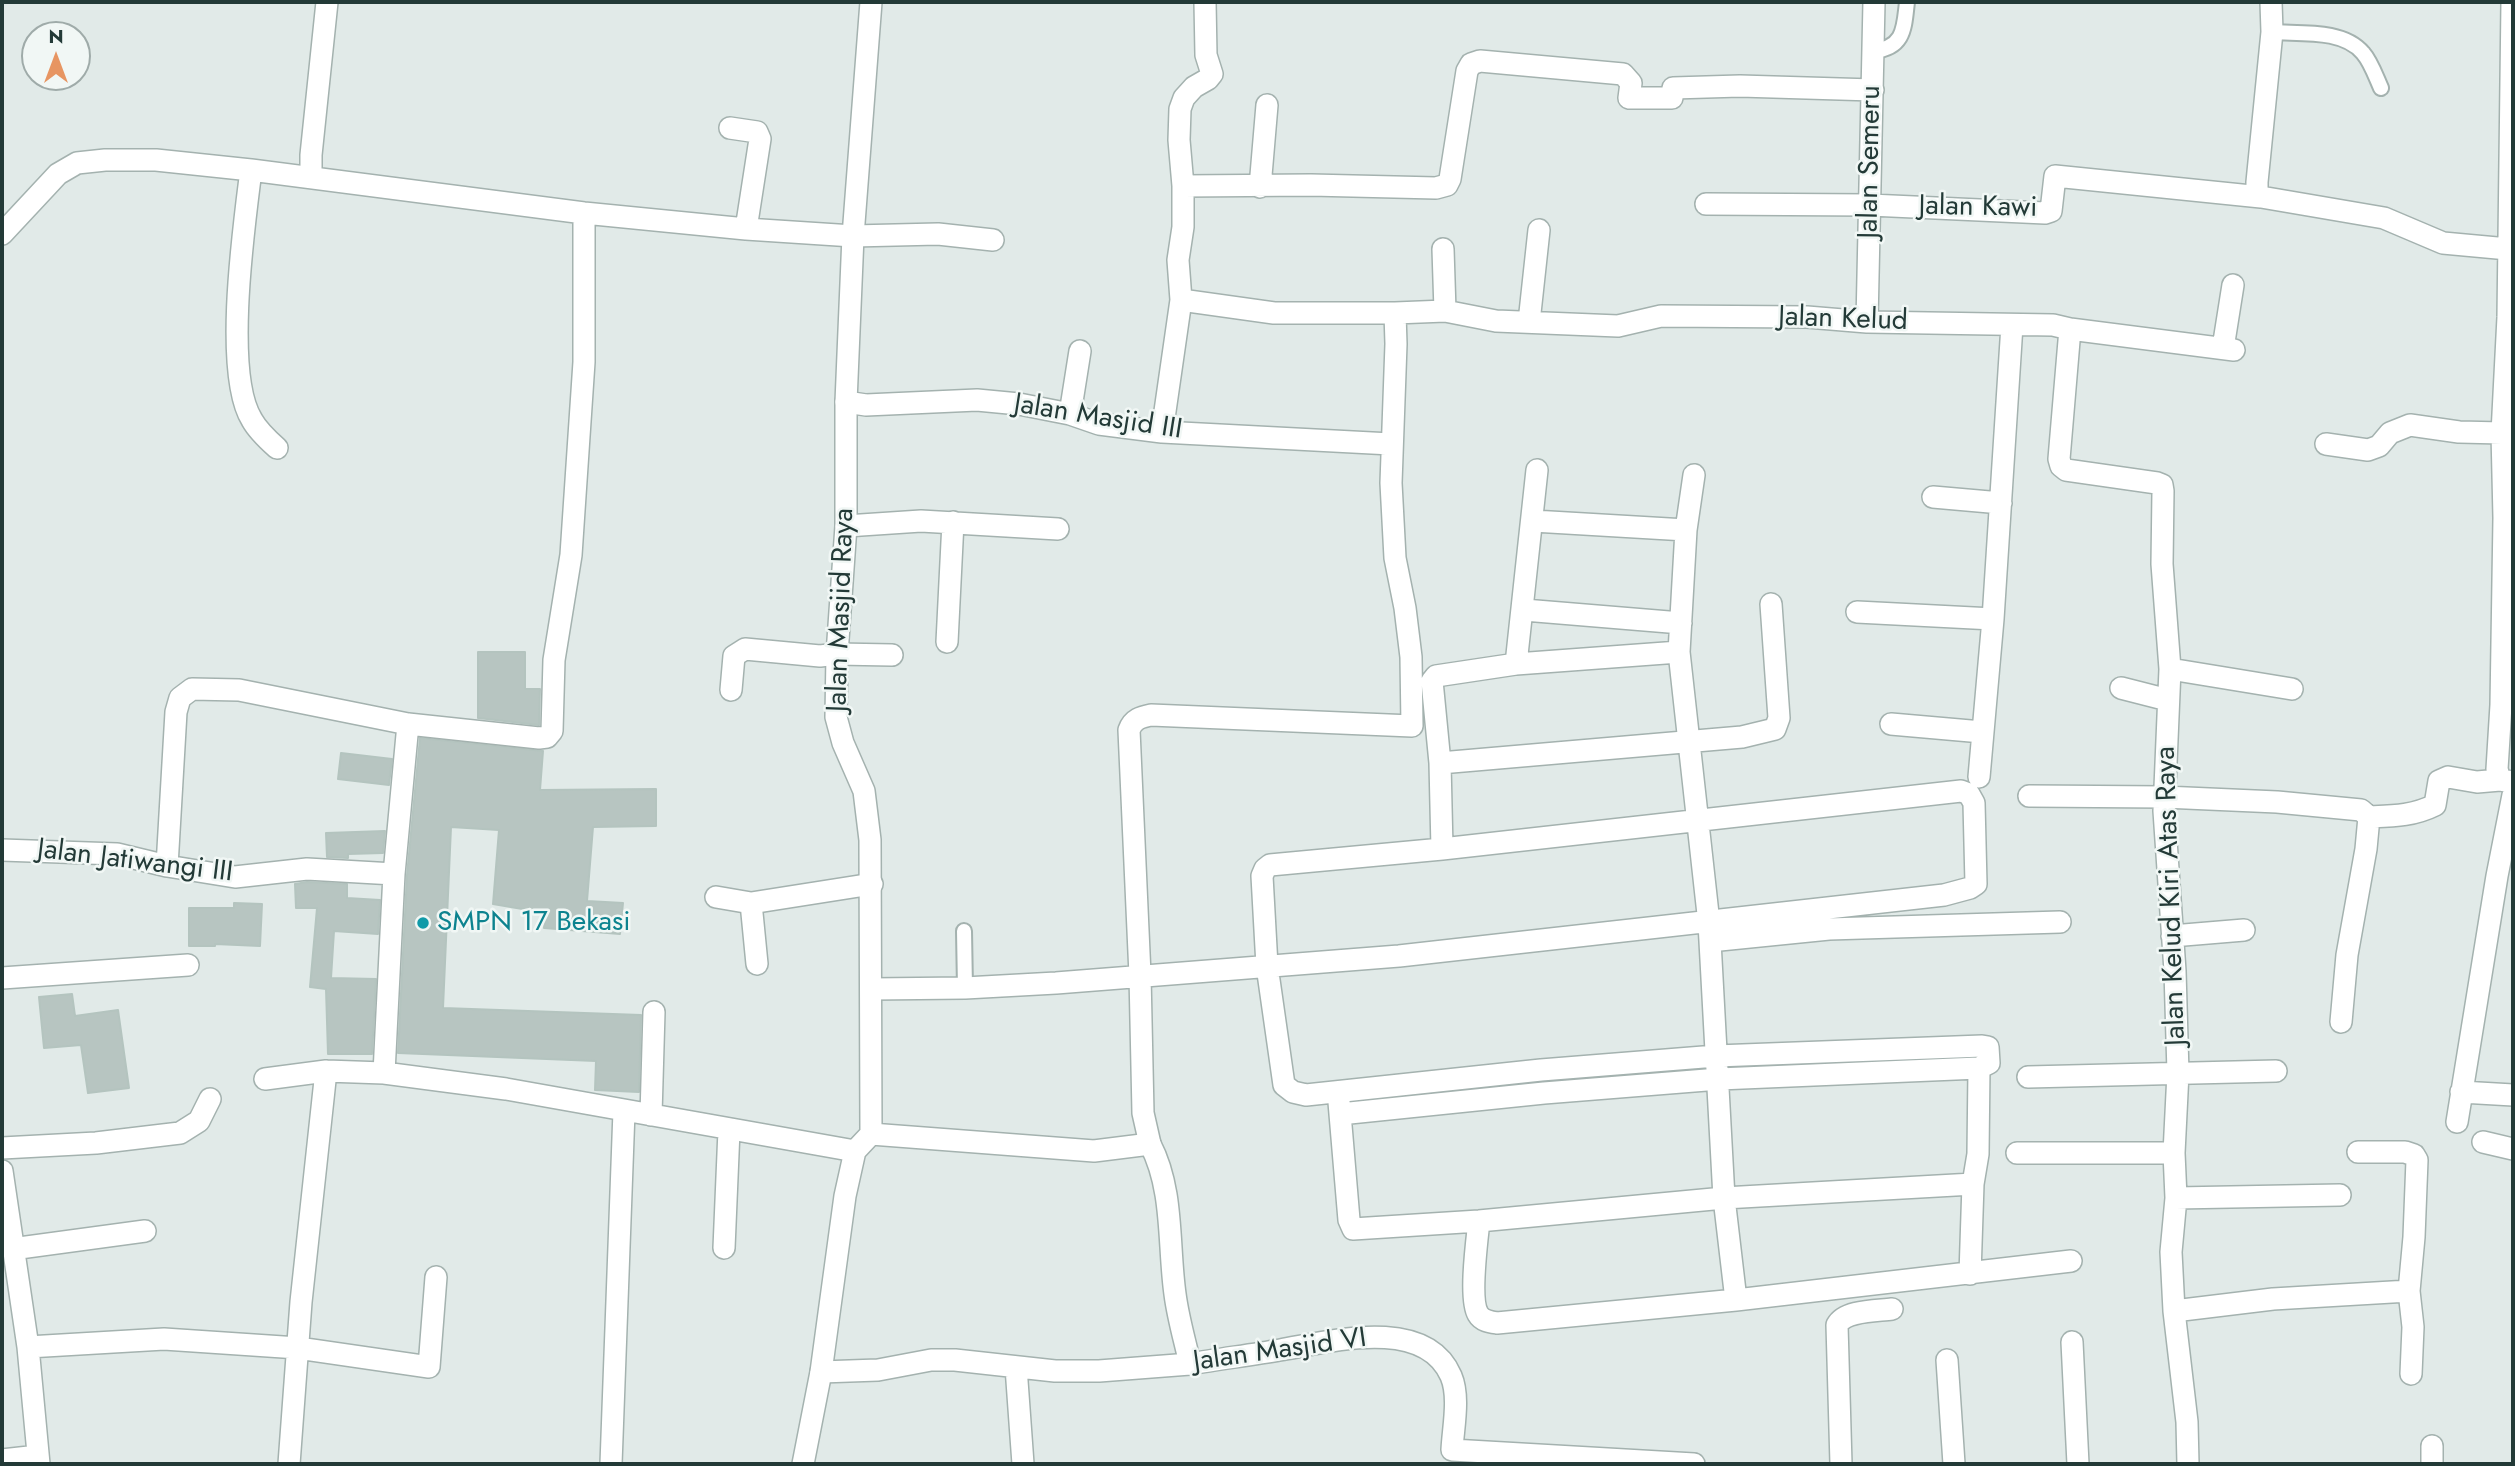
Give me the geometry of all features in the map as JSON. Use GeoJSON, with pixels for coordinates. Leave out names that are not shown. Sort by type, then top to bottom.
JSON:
{"type":"FeatureCollection","features":[{"type":"Feature","properties":{"kind":"street"},"geometry":{"type":"LineString","coordinates":[[311,177],[327,2]]}},
{"type":"Feature","properties":{"kind":"street","name":"Jalan Masjid Raya"},"geometry":{"type":"LineString","coordinates":[[871,2],[853,236],[846,402],[846,526],[837,654],[836,717],[843,743],[864,790],[870,840],[871,1134]]}},
{"type":"Feature","properties":{"kind":"street"},"geometry":{"type":"LineString","coordinates":[[1162,432],[1181,300],[1178,260],[1183,186],[1179,140],[1181,104],[1195,87],[1212,74],[1206,55],[1205,2]]}},
{"type":"Feature","properties":{"kind":"street","name":"Jalan Semeru"},"geometry":{"type":"LineString","coordinates":[[1867,322],[1874,2]]}},
{"type":"Feature","properties":{"kind":"street"},"geometry":{"type":"LineString","coordinates":[[2271,2],[2272,33],[2256,182],[2256,190],[2261,197],[2384,218],[2443,243],[2508,249]]}},
{"type":"Feature","properties":{"kind":"street"},"geometry":{"type":"LineString","coordinates":[[2512,2],[2508,249],[2511,317],[2502,433],[2503,571],[2500,742],[2497,769],[2509,786],[2505,876],[2459,1109],[2513,1095]]}},
{"type":"Feature","properties":{"kind":"street"},"geometry":{"type":"LineString","coordinates":[[1183,186],[1447,186],[1467,71],[1471,64],[1480,61],[1623,74],[1630,83],[1629,98],[1672,98],[1673,88],[1727,86],[1873,90]]}},
{"type":"Feature","properties":{"kind":"street"},"geometry":{"type":"LineString","coordinates":[[1260,187],[1268,105]]}},
{"type":"Feature","properties":{"kind":"street"},"geometry":{"type":"LineString","coordinates":[[730,128],[757,132],[760,139],[746,229]]}},
{"type":"Feature","properties":{"kind":"street"},"geometry":{"type":"LineString","coordinates":[[2,234],[50,181],[77,163],[156,160],[311,177],[584,213],[746,229],[853,236],[938,234],[993,240]]}},
{"type":"Feature","properties":{"kind":"street"},"geometry":{"type":"LineString","coordinates":[[251,170],[242,248],[238,328],[240,386],[251,419],[277,448]]}},
{"type":"Feature","properties":{"kind":"street","name":"Jalan Kawi"},"geometry":{"type":"LineString","coordinates":[[1706,204],[1870,205],[2045,213],[2051,211],[2055,176],[2261,197]]}},
{"type":"Feature","properties":{"kind":"street"},"geometry":{"type":"LineString","coordinates":[[167,866],[176,712],[180,698],[192,689],[239,690],[408,724],[539,738],[547,737],[552,731],[554,660],[571,555],[584,362],[584,213]]}},
{"type":"Feature","properties":{"kind":"street"},"geometry":{"type":"LineString","coordinates":[[1181,300],[1274,313],[1445,311],[1496,321],[1529,322],[1539,230]]}},
{"type":"Feature","properties":{"kind":"street"},"geometry":{"type":"LineString","coordinates":[[1443,249],[1445,311]]}},
{"type":"Feature","properties":{"kind":"street","name":"Jalan Kelud"},"geometry":{"type":"LineString","coordinates":[[1529,322],[1618,326],[1661,316],[1807,317],[1867,322],[2053,325],[2229,349],[2233,285]]}},
{"type":"Feature","properties":{"kind":"street"},"geometry":{"type":"LineString","coordinates":[[1190,1364],[1175,1295],[1161,1165],[1150,1144],[1143,1113],[1129,730],[1132,723],[1151,715],[1412,726],[1411,657],[1395,558],[1391,483],[1395,313]]}},
{"type":"Feature","properties":{"kind":"street"},"geometry":{"type":"LineString","coordinates":[[1979,777],[1993,619],[2012,325]]}},
{"type":"Feature","properties":{"kind":"street","name":"Jalan Kelud Kiri Atas Raya"},"geometry":{"type":"LineString","coordinates":[[2070,329],[2059,458],[2061,466],[2066,471],[2162,485],[2162,564],[2170,669],[2164,797],[2178,1073],[2174,1153],[2176,1198],[2171,1252],[2174,1311],[2187,1422],[2188,1464]]}},
{"type":"Feature","properties":{"kind":"street"},"geometry":{"type":"LineString","coordinates":[[1070,414],[1080,351]]}},
{"type":"Feature","properties":{"kind":"street","name":"Jalan Masjid III"},"geometry":{"type":"LineString","coordinates":[[846,402],[880,405],[977,400],[1019,404],[1070,414],[1099,424],[1162,432],[1391,444]]}},
{"type":"Feature","properties":{"kind":"street"},"geometry":{"type":"LineString","coordinates":[[2326,444],[2368,450],[2379,446],[2390,433],[2410,425],[2459,432],[2502,433]]}},
{"type":"Feature","properties":{"kind":"street"},"geometry":{"type":"LineString","coordinates":[[1516,664],[1524,610],[1537,470]]}},
{"type":"Feature","properties":{"kind":"street"},"geometry":{"type":"LineString","coordinates":[[1694,475],[1686,530],[1679,652],[1709,932],[1724,1198],[1736,1300]]}},
{"type":"Feature","properties":{"kind":"street"},"geometry":{"type":"LineString","coordinates":[[1933,496],[2001,503]]}},
{"type":"Feature","properties":{"kind":"street"},"geometry":{"type":"LineString","coordinates":[[1533,521],[1686,530]]}},
{"type":"Feature","properties":{"kind":"street"},"geometry":{"type":"LineString","coordinates":[[947,642],[953,522]]}},
{"type":"Feature","properties":{"kind":"street"},"geometry":{"type":"LineString","coordinates":[[846,526],[953,522],[1058,528]]}},
{"type":"Feature","properties":{"kind":"street"},"geometry":{"type":"LineString","coordinates":[[1440,763],[1742,737],[1775,729],[1779,718],[1771,604]]}},
{"type":"Feature","properties":{"kind":"street"},"geometry":{"type":"LineString","coordinates":[[1524,610],[1681,623]]}},
{"type":"Feature","properties":{"kind":"street"},"geometry":{"type":"LineString","coordinates":[[1857,612],[1993,619]]}},
{"type":"Feature","properties":{"kind":"street"},"geometry":{"type":"LineString","coordinates":[[731,690],[734,656],[745,649],[820,656],[892,655]]}},
{"type":"Feature","properties":{"kind":"street"},"geometry":{"type":"LineString","coordinates":[[1442,849],[1440,763],[1432,681],[1436,676],[1516,664],[1679,652]]}},
{"type":"Feature","properties":{"kind":"street"},"geometry":{"type":"LineString","coordinates":[[2170,669],[2292,689]]}},
{"type":"Feature","properties":{"kind":"street"},"geometry":{"type":"LineString","coordinates":[[2121,688],[2168,700]]}},
{"type":"Feature","properties":{"kind":"street"},"geometry":{"type":"LineString","coordinates":[[384,1073],[394,874],[408,724]]}},
{"type":"Feature","properties":{"kind":"street"},"geometry":{"type":"LineString","coordinates":[[1891,724],[1982,733]]}},
{"type":"Feature","properties":{"kind":"street"},"geometry":{"type":"LineString","coordinates":[[2029,796],[2164,797],[2277,802],[2361,810],[2369,817],[2409,815],[2435,805],[2439,781],[2448,777],[2509,786]]}},
{"type":"Feature","properties":{"kind":"street"},"geometry":{"type":"LineString","coordinates":[[1340,1114],[1544,1093],[1719,1079],[1979,1068],[1989,1063],[1989,1050],[1986,1046],[1716,1055],[1306,1095],[1293,1092],[1284,1085],[1267,966],[1262,876],[1270,865],[1442,849],[1961,791],[1969,794],[1973,803],[1978,877],[1976,884],[1970,888],[1944,895],[1709,932]]}},
{"type":"Feature","properties":{"kind":"street"},"geometry":{"type":"LineString","coordinates":[[2342,1022],[2347,955],[2369,817]]}},
{"type":"Feature","properties":{"kind":"street","name":"Jalan Jatiwangi III"},"geometry":{"type":"LineString","coordinates":[[2,850],[117,854],[167,866],[235,877],[307,869],[394,874]]}},
{"type":"Feature","properties":{"kind":"street"},"geometry":{"type":"LineString","coordinates":[[716,897],[751,902],[872,884]]}},
{"type":"Feature","properties":{"kind":"street"},"geometry":{"type":"LineString","coordinates":[[751,902],[757,964]]}},
{"type":"Feature","properties":{"kind":"street"},"geometry":{"type":"LineString","coordinates":[[872,989],[965,988],[1709,932],[2060,922]]}},
{"type":"Feature","properties":{"kind":"street"},"geometry":{"type":"LineString","coordinates":[[2172,936],[2244,930]]}},
{"type":"Feature","properties":{"kind":"street"},"geometry":{"type":"LineString","coordinates":[[2,978],[188,965]]}},
{"type":"Feature","properties":{"kind":"street"},"geometry":{"type":"LineString","coordinates":[[651,1115],[654,1012]]}},
{"type":"Feature","properties":{"kind":"street"},"geometry":{"type":"LineString","coordinates":[[1970,1274],[1973,1184],[1978,1154],[1979,1068]]}},
{"type":"Feature","properties":{"kind":"street"},"geometry":{"type":"LineString","coordinates":[[289,1464],[326,1071]]}},
{"type":"Feature","properties":{"kind":"street"},"geometry":{"type":"LineString","coordinates":[[265,1079],[326,1071],[384,1073],[506,1089],[855,1151]]}},
{"type":"Feature","properties":{"kind":"street"},"geometry":{"type":"LineString","coordinates":[[2028,1077],[2276,1071]]}},
{"type":"Feature","properties":{"kind":"street"},"geometry":{"type":"LineString","coordinates":[[1338,1091],[1349,1220],[1353,1229],[1479,1221],[1724,1198],[1973,1184]]}},
{"type":"Feature","properties":{"kind":"street"},"geometry":{"type":"LineString","coordinates":[[2,1148],[96,1143],[180,1133],[199,1121],[210,1099]]}},
{"type":"Feature","properties":{"kind":"street"},"geometry":{"type":"LineString","coordinates":[[611,1464],[624,1111]]}},
{"type":"Feature","properties":{"kind":"street"},"geometry":{"type":"LineString","coordinates":[[724,1248],[729,1130]]}},
{"type":"Feature","properties":{"kind":"street"},"geometry":{"type":"LineString","coordinates":[[803,1464],[821,1372],[845,1196],[855,1151],[871,1134],[1094,1151],[1150,1144]]}},
{"type":"Feature","properties":{"kind":"street"},"geometry":{"type":"LineString","coordinates":[[2483,1142],[2513,1149]]}},
{"type":"Feature","properties":{"kind":"street"},"geometry":{"type":"LineString","coordinates":[[2358,1152],[2406,1152],[2414,1154],[2417,1160],[2409,1291],[2413,1327],[2412,1374]]}},
{"type":"Feature","properties":{"kind":"street"},"geometry":{"type":"LineString","coordinates":[[2017,1153],[2174,1153]]}},
{"type":"Feature","properties":{"kind":"street"},"geometry":{"type":"LineString","coordinates":[[2,1171],[28,1346],[38,1460],[2,1460]]}},
{"type":"Feature","properties":{"kind":"street"},"geometry":{"type":"LineString","coordinates":[[2176,1198],[2340,1195]]}},
{"type":"Feature","properties":{"kind":"street"},"geometry":{"type":"LineString","coordinates":[[1479,1221],[1475,1272],[1476,1311],[1480,1318],[1497,1323],[1736,1300],[2071,1261]]}},
{"type":"Feature","properties":{"kind":"street"},"geometry":{"type":"LineString","coordinates":[[12,1249],[145,1231]]}},
{"type":"Feature","properties":{"kind":"street"},"geometry":{"type":"LineString","coordinates":[[28,1346],[164,1339],[298,1348],[429,1367],[436,1277]]}},
{"type":"Feature","properties":{"kind":"street"},"geometry":{"type":"LineString","coordinates":[[2174,1311],[2273,1299],[2409,1291]]}},
{"type":"Feature","properties":{"kind":"street"},"geometry":{"type":"LineString","coordinates":[[1841,1464],[1837,1325],[1839,1320],[1846,1316],[1892,1309]]}},
{"type":"Feature","properties":{"kind":"street","name":"Jalan Masjid VI"},"geometry":{"type":"LineString","coordinates":[[821,1372],[878,1370],[931,1360],[1099,1371],[1190,1364],[1337,1340],[1376,1337],[1403,1339],[1422,1345],[1438,1357],[1451,1377],[1454,1399],[1452,1457],[1694,1464]]}},
{"type":"Feature","properties":{"kind":"street"},"geometry":{"type":"LineString","coordinates":[[2072,1342],[2078,1464]]}},
{"type":"Feature","properties":{"kind":"street"},"geometry":{"type":"LineString","coordinates":[[1947,1360],[1954,1457]]}},
{"type":"Feature","properties":{"kind":"street"},"geometry":{"type":"LineString","coordinates":[[1016,1367],[1023,1464]]}},
{"type":"Feature","properties":{"kind":"lane"},"geometry":{"type":"LineString","coordinates":[[1873,51],[1895,44],[1901,37],[1907,2]]}},
{"type":"Feature","properties":{"kind":"lane"},"geometry":{"type":"LineString","coordinates":[[2272,33],[2330,36],[2352,42],[2365,55],[2381,88]]}},
{"type":"Feature","properties":{"kind":"lane"},"geometry":{"type":"LineString","coordinates":[[964,931],[965,988]]}},
{"type":"Feature","properties":{"kind":"building"},"geometry":{"type":"Polygon","coordinates":[[[478,652],[525,652],[525,689],[540,689],[539,725],[478,718],[478,652]]]}},
{"type":"Feature","properties":{"kind":"building"},"geometry":{"type":"Polygon","coordinates":[[[420,738],[543,751],[540,790],[656,789],[656,826],[593,827],[587,901],[623,903],[620,934],[544,928],[546,913],[493,904],[499,830],[451,827],[443,1008],[641,1015],[639,1092],[595,1090],[596,1061],[398,1053],[407,875],[420,738]]]}},
{"type":"Feature","properties":{"kind":"building"},"geometry":{"type":"Polygon","coordinates":[[[341,753],[392,759],[389,785],[338,779],[341,753]]]}},
{"type":"Feature","properties":{"kind":"building"},"geometry":{"type":"Polygon","coordinates":[[[385,831],[383,853],[348,854],[348,858],[327,857],[326,833],[385,831]]]}},
{"type":"Feature","properties":{"kind":"building"},"geometry":{"type":"Polygon","coordinates":[[[295,884],[347,884],[347,898],[380,900],[378,934],[334,931],[331,978],[376,979],[372,1054],[328,1054],[326,989],[310,987],[317,908],[296,908],[295,884]]]}},
{"type":"Feature","properties":{"kind":"building"},"geometry":{"type":"Polygon","coordinates":[[[234,903],[262,904],[260,946],[189,946],[189,908],[234,908],[234,903]]]}},
{"type":"Feature","properties":{"kind":"building"},"geometry":{"type":"Polygon","coordinates":[[[72,994],[75,1016],[118,1010],[129,1088],[88,1093],[81,1045],[44,1048],[39,997],[72,994]]]}},
{"type":"Feature","properties":{"kind":"place","name":"SMPN 17 Bekasi"},"geometry":{"type":"Point","coordinates":[423,923]}}]}
